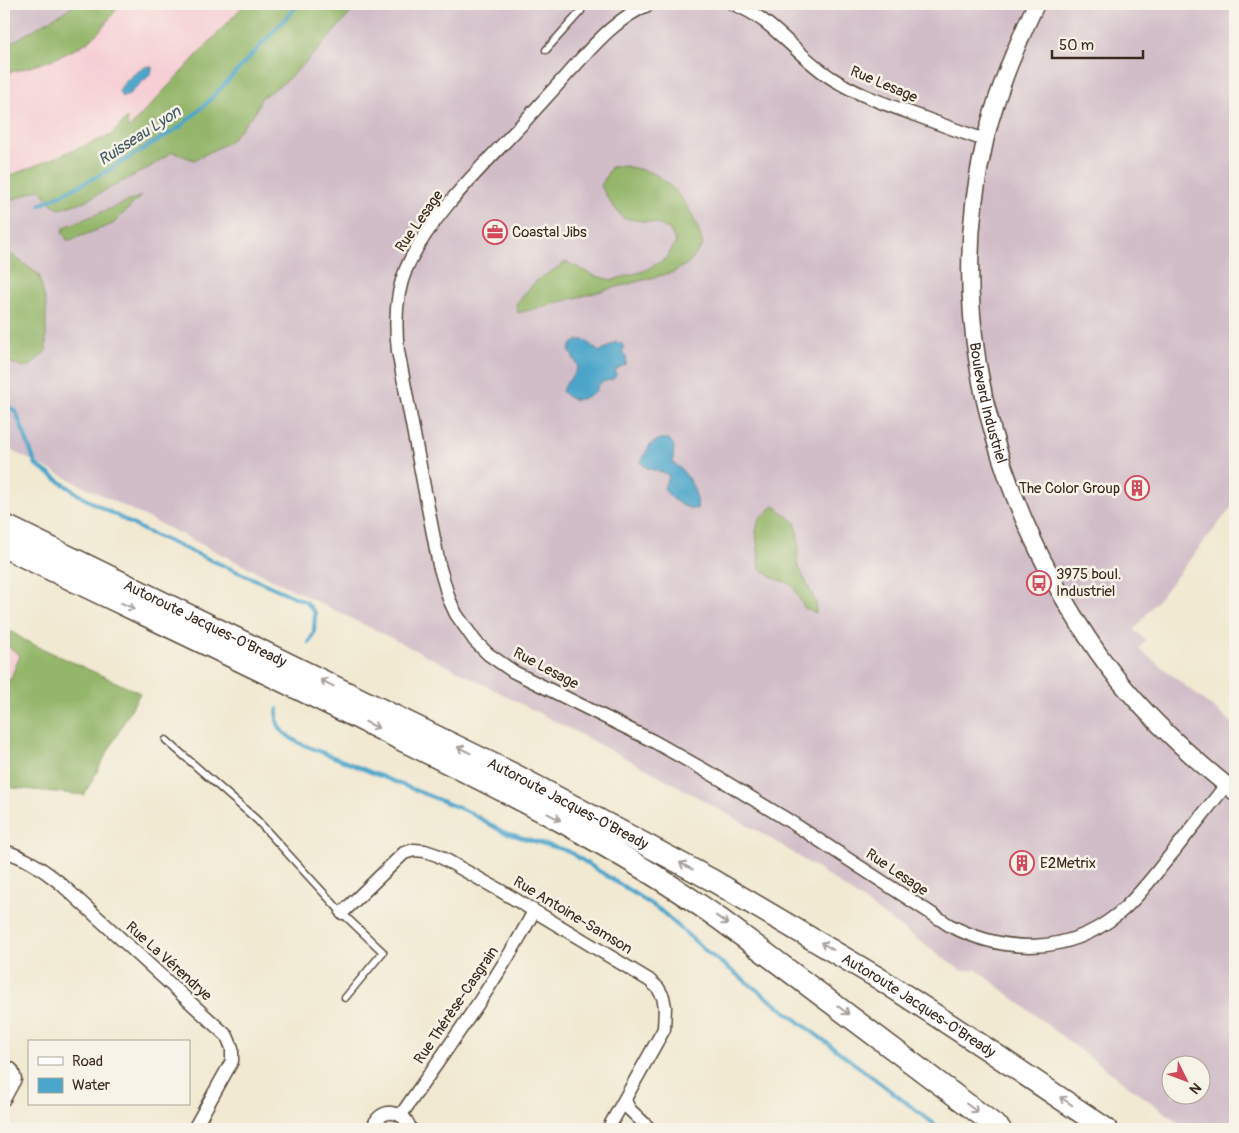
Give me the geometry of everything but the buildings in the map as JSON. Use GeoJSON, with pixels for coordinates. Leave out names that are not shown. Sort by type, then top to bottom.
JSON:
{"type":"FeatureCollection","features":[{"type":"Feature","properties":{"kind":"highway"},"geometry":{"type":"LineString","coordinates":[[4,516],[58,552]]}},
{"type":"Feature","properties":{"kind":"highway","name":"Autoroute Jacques-O'Bready"},"geometry":{"type":"LineString","coordinates":[[4,525],[508,772],[705,876],[790,924],[886,983],[994,1052],[1106,1129]]}},
{"type":"Feature","properties":{"kind":"highway","name":"Autoroute Jacques-O'Bready"},"geometry":{"type":"LineString","coordinates":[[4,546],[329,703],[503,790],[624,855],[735,929],[1000,1129]]}},
{"type":"Feature","properties":{"kind":"highway"},"geometry":{"type":"LineString","coordinates":[[4,562],[84,585]]}},
{"type":"Feature","properties":{"kind":"main road","name":"Boulevard Industriel"},"geometry":{"type":"LineString","coordinates":[[1036,4],[1013,56],[985,140],[975,203],[970,281],[973,332],[988,414],[1017,506],[1068,607],[1094,647],[1126,689],[1156,722],[1231,788]]}},
{"type":"Feature","properties":{"kind":"street","name":"Rue Lesage"},"geometry":{"type":"LineString","coordinates":[[650,4],[633,12],[604,35],[459,192],[414,252],[400,286],[396,320],[398,351],[442,574],[449,599],[466,629],[488,654],[514,672],[670,751],[790,822],[931,914],[969,935],[998,944],[1027,946],[1056,943],[1090,932],[1104,924],[1122,910],[1142,889],[1231,788]]}},
{"type":"Feature","properties":{"kind":"street","name":"Rue Lesage"},"geometry":{"type":"LineString","coordinates":[[733,4],[754,14],[768,24],[817,67],[847,87],[874,100],[985,140]]}},
{"type":"Feature","properties":{"kind":"street","name":"Rue Antoine-Samson"},"geometry":{"type":"LineString","coordinates":[[342,913],[404,853],[414,850],[425,851],[436,855],[534,911],[640,974],[658,988],[666,1007],[664,1029],[608,1129]]}},
{"type":"Feature","properties":{"kind":"street","name":"Rue La Vérendrye"},"geometry":{"type":"LineString","coordinates":[[4,851],[34,863],[60,883],[227,1036],[232,1048],[232,1061],[194,1129]]}},
{"type":"Feature","properties":{"kind":"street","name":"Rue Thérèse-Casgrain"},"geometry":{"type":"LineString","coordinates":[[401,1115],[488,988],[534,911]]}},
{"type":"Feature","properties":{"kind":"street"},"geometry":{"type":"LineString","coordinates":[[4,1064],[12,1070],[15,1079],[4,1099]]}},
{"type":"Feature","properties":{"kind":"street"},"geometry":{"type":"LineString","coordinates":[[625,1100],[629,1109],[650,1129]]}},
{"type":"Feature","properties":{"kind":"street"},"geometry":{"type":"LineString","coordinates":[[373,1129],[377,1119],[388,1113],[401,1115],[409,1124],[410,1129]]}},
{"type":"Feature","properties":{"kind":"lane"},"geometry":{"type":"LineString","coordinates":[[546,50],[581,12]]}},
{"type":"Feature","properties":{"kind":"lane"},"geometry":{"type":"LineString","coordinates":[[166,740],[257,820],[342,913],[383,952],[345,998]]}},
{"type":"Feature","properties":{"kind":"shaded area"},"geometry":{"type":"Polygon","coordinates":[[[4,4],[120,4],[4,60],[4,4]]]}},
{"type":"Feature","properties":{"kind":"shaded area"},"geometry":{"type":"Polygon","coordinates":[[[120,4],[245,4],[128,130],[4,203],[4,60],[105,25],[120,4]]]}},
{"type":"Feature","properties":{"kind":"shaded area"},"geometry":{"type":"Polygon","coordinates":[[[245,4],[1235,4],[1235,503],[1134,630],[1146,640],[1139,649],[1235,725],[1235,1129],[1187,1129],[1072,1044],[976,969],[962,971],[827,875],[770,838],[660,776],[462,673],[4,447],[4,203],[40,189],[128,130],[245,4]]]}},
{"type":"Feature","properties":{"kind":"shaded area"},"geometry":{"type":"Polygon","coordinates":[[[4,644],[20,655],[10,681],[4,680],[4,644]]]}},
{"type":"Feature","properties":{"kind":"green space"},"geometry":{"type":"Polygon","coordinates":[[[77,4],[120,4],[99,31],[84,44],[55,58],[4,74],[4,47],[77,4]]]}},
{"type":"Feature","properties":{"kind":"green space"},"geometry":{"type":"Polygon","coordinates":[[[245,4],[356,4],[317,51],[286,81],[261,98],[256,111],[229,142],[194,160],[172,152],[150,167],[83,202],[59,209],[52,204],[40,189],[4,203],[4,178],[111,135],[127,118],[128,129],[245,4]]]}},
{"type":"Feature","properties":{"kind":"green space"},"geometry":{"type":"Polygon","coordinates":[[[626,166],[653,173],[673,188],[692,215],[703,245],[690,262],[674,272],[518,313],[516,304],[536,281],[566,262],[595,276],[612,280],[644,271],[667,258],[676,242],[669,229],[655,223],[623,218],[610,202],[601,186],[611,167],[626,166]]]}},
{"type":"Feature","properties":{"kind":"green space"},"geometry":{"type":"Polygon","coordinates":[[[141,196],[113,224],[68,241],[62,232],[65,227],[141,196]]]}},
{"type":"Feature","properties":{"kind":"green space"},"geometry":{"type":"Polygon","coordinates":[[[4,249],[39,275],[46,304],[46,351],[29,368],[11,363],[4,355],[4,249]]]}},
{"type":"Feature","properties":{"kind":"green space"},"geometry":{"type":"Polygon","coordinates":[[[774,506],[795,522],[799,543],[797,563],[816,603],[816,613],[805,609],[792,585],[772,577],[760,569],[756,531],[759,519],[774,506]]]}},
{"type":"Feature","properties":{"kind":"green space"},"geometry":{"type":"Polygon","coordinates":[[[4,627],[26,641],[140,693],[84,795],[4,787],[4,680],[10,680],[20,655],[4,644],[4,627]]]}},
{"type":"Feature","properties":{"kind":"water"},"geometry":{"type":"Polygon","coordinates":[[[147,66],[152,67],[150,75],[127,96],[122,97],[119,91],[124,83],[147,66]]]}},
{"type":"Feature","properties":{"kind":"water"},"geometry":{"type":"Polygon","coordinates":[[[578,340],[585,340],[599,352],[616,342],[622,344],[624,348],[622,352],[626,357],[626,364],[615,370],[616,376],[613,379],[598,385],[596,391],[587,397],[574,399],[562,391],[578,366],[569,350],[572,344],[578,340]]]}},
{"type":"Feature","properties":{"kind":"water"},"geometry":{"type":"Polygon","coordinates":[[[660,439],[669,439],[674,446],[673,463],[683,471],[691,483],[696,496],[697,509],[683,506],[664,489],[669,477],[667,474],[645,467],[641,462],[650,445],[660,439]]]}},
{"type":"Feature","properties":{"kind":"waterway","name":"Ruisseau Lyon"},"geometry":{"type":"LineString","coordinates":[[40,205],[102,174],[180,127],[207,103],[299,4]]}},
{"type":"Feature","properties":{"kind":"waterway"},"geometry":{"type":"LineString","coordinates":[[4,403],[16,412],[36,465],[84,498],[145,531],[306,602],[315,613],[314,632],[309,643]]}},
{"type":"Feature","properties":{"kind":"waterway"},"geometry":{"type":"LineString","coordinates":[[278,709],[277,721],[281,730],[299,743],[469,812],[503,832],[568,851],[660,910],[707,952],[941,1129]]}},
{"type":"Feature","properties":{"kind":"place","name":"Coastal Jibs"},"geometry":{"type":"Point","coordinates":[495,232]}},
{"type":"Feature","properties":{"kind":"place","name":"The Color Group"},"geometry":{"type":"Point","coordinates":[1137,488]}},
{"type":"Feature","properties":{"kind":"place","name":"3975 boul. Industriel"},"geometry":{"type":"Point","coordinates":[1039,583]}},
{"type":"Feature","properties":{"kind":"place","name":"E2Metrix"},"geometry":{"type":"Point","coordinates":[1022,863]}}]}
